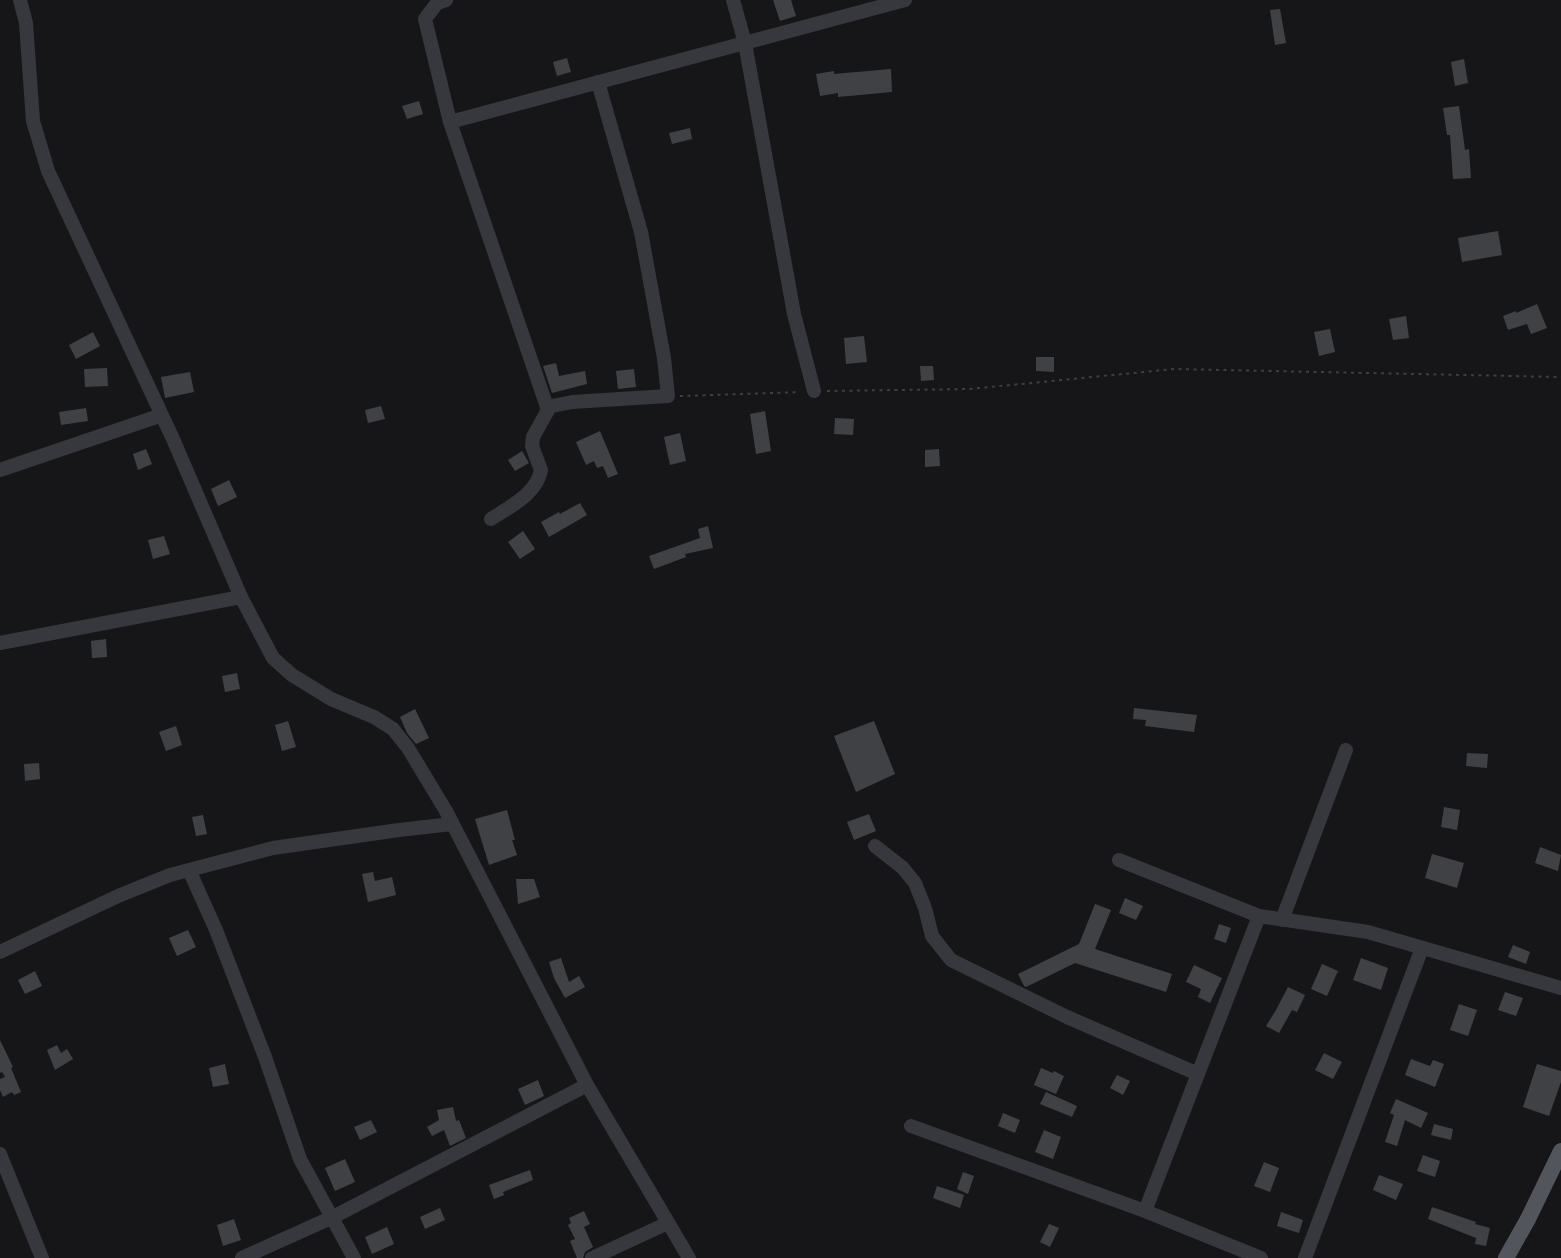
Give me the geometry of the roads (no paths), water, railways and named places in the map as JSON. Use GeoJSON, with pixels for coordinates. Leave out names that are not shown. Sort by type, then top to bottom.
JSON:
{"type":"FeatureCollection","features":[{"type":"Feature","properties":{"kind":"main road"},"geometry":{"type":"LineString","coordinates":[[1506,1258],[1561,1151]]}},
{"type":"Feature","properties":{"kind":"street"},"geometry":{"type":"LineString","coordinates":[[20,0],[26,23],[33,121],[48,171],[162,415],[241,597],[273,658],[292,675],[331,699],[374,717],[393,729],[408,748],[452,824],[587,1084],[689,1258]]}},
{"type":"Feature","properties":{"kind":"street"},"geometry":{"type":"LineString","coordinates":[[446,0],[437,3],[425,19],[450,122],[547,407],[546,416],[533,437],[532,446],[541,470],[537,482],[527,494],[491,519]]}},
{"type":"Feature","properties":{"kind":"street"},"geometry":{"type":"LineString","coordinates":[[733,0],[745,43],[794,315],[814,391]]}},
{"type":"Feature","properties":{"kind":"street"},"geometry":{"type":"LineString","coordinates":[[450,122],[905,0]]}},
{"type":"Feature","properties":{"kind":"street"},"geometry":{"type":"LineString","coordinates":[[547,407],[572,402],[668,396],[664,358],[641,232],[598,82]]}},
{"type":"Feature","properties":{"kind":"street"},"geometry":{"type":"LineString","coordinates":[[0,470],[162,415]]}},
{"type":"Feature","properties":{"kind":"street"},"geometry":{"type":"LineString","coordinates":[[0,642],[241,597]]}},
{"type":"Feature","properties":{"kind":"street"},"geometry":{"type":"LineString","coordinates":[[1282,920],[1346,750]]}},
{"type":"Feature","properties":{"kind":"street"},"geometry":{"type":"LineString","coordinates":[[0,952],[118,896],[171,875],[273,848],[452,824]]}},
{"type":"Feature","properties":{"kind":"street"},"geometry":{"type":"LineString","coordinates":[[875,846],[903,868],[915,883],[925,908],[932,936],[951,960],[1066,1017],[1198,1074]]}},
{"type":"Feature","properties":{"kind":"street"},"geometry":{"type":"LineString","coordinates":[[1119,860],[1259,916],[1368,932],[1561,988]]}},
{"type":"Feature","properties":{"kind":"street"},"geometry":{"type":"LineString","coordinates":[[189,870],[216,930],[265,1057],[300,1160],[354,1258]]}},
{"type":"Feature","properties":{"kind":"street"},"geometry":{"type":"LineString","coordinates":[[1145,1211],[1259,916]]}},
{"type":"Feature","properties":{"kind":"street"},"geometry":{"type":"LineString","coordinates":[[1305,1258],[1422,948]]}},
{"type":"Feature","properties":{"kind":"street"},"geometry":{"type":"LineString","coordinates":[[242,1258],[333,1217],[587,1084]]}},
{"type":"Feature","properties":{"kind":"street"},"geometry":{"type":"LineString","coordinates":[[911,1126],[1145,1211],[1260,1258]]}},
{"type":"Feature","properties":{"kind":"street"},"geometry":{"type":"LineString","coordinates":[[0,1154],[42,1258]]}},
{"type":"Feature","properties":{"kind":"street"},"geometry":{"type":"LineString","coordinates":[[592,1258],[668,1223]]}}]}
